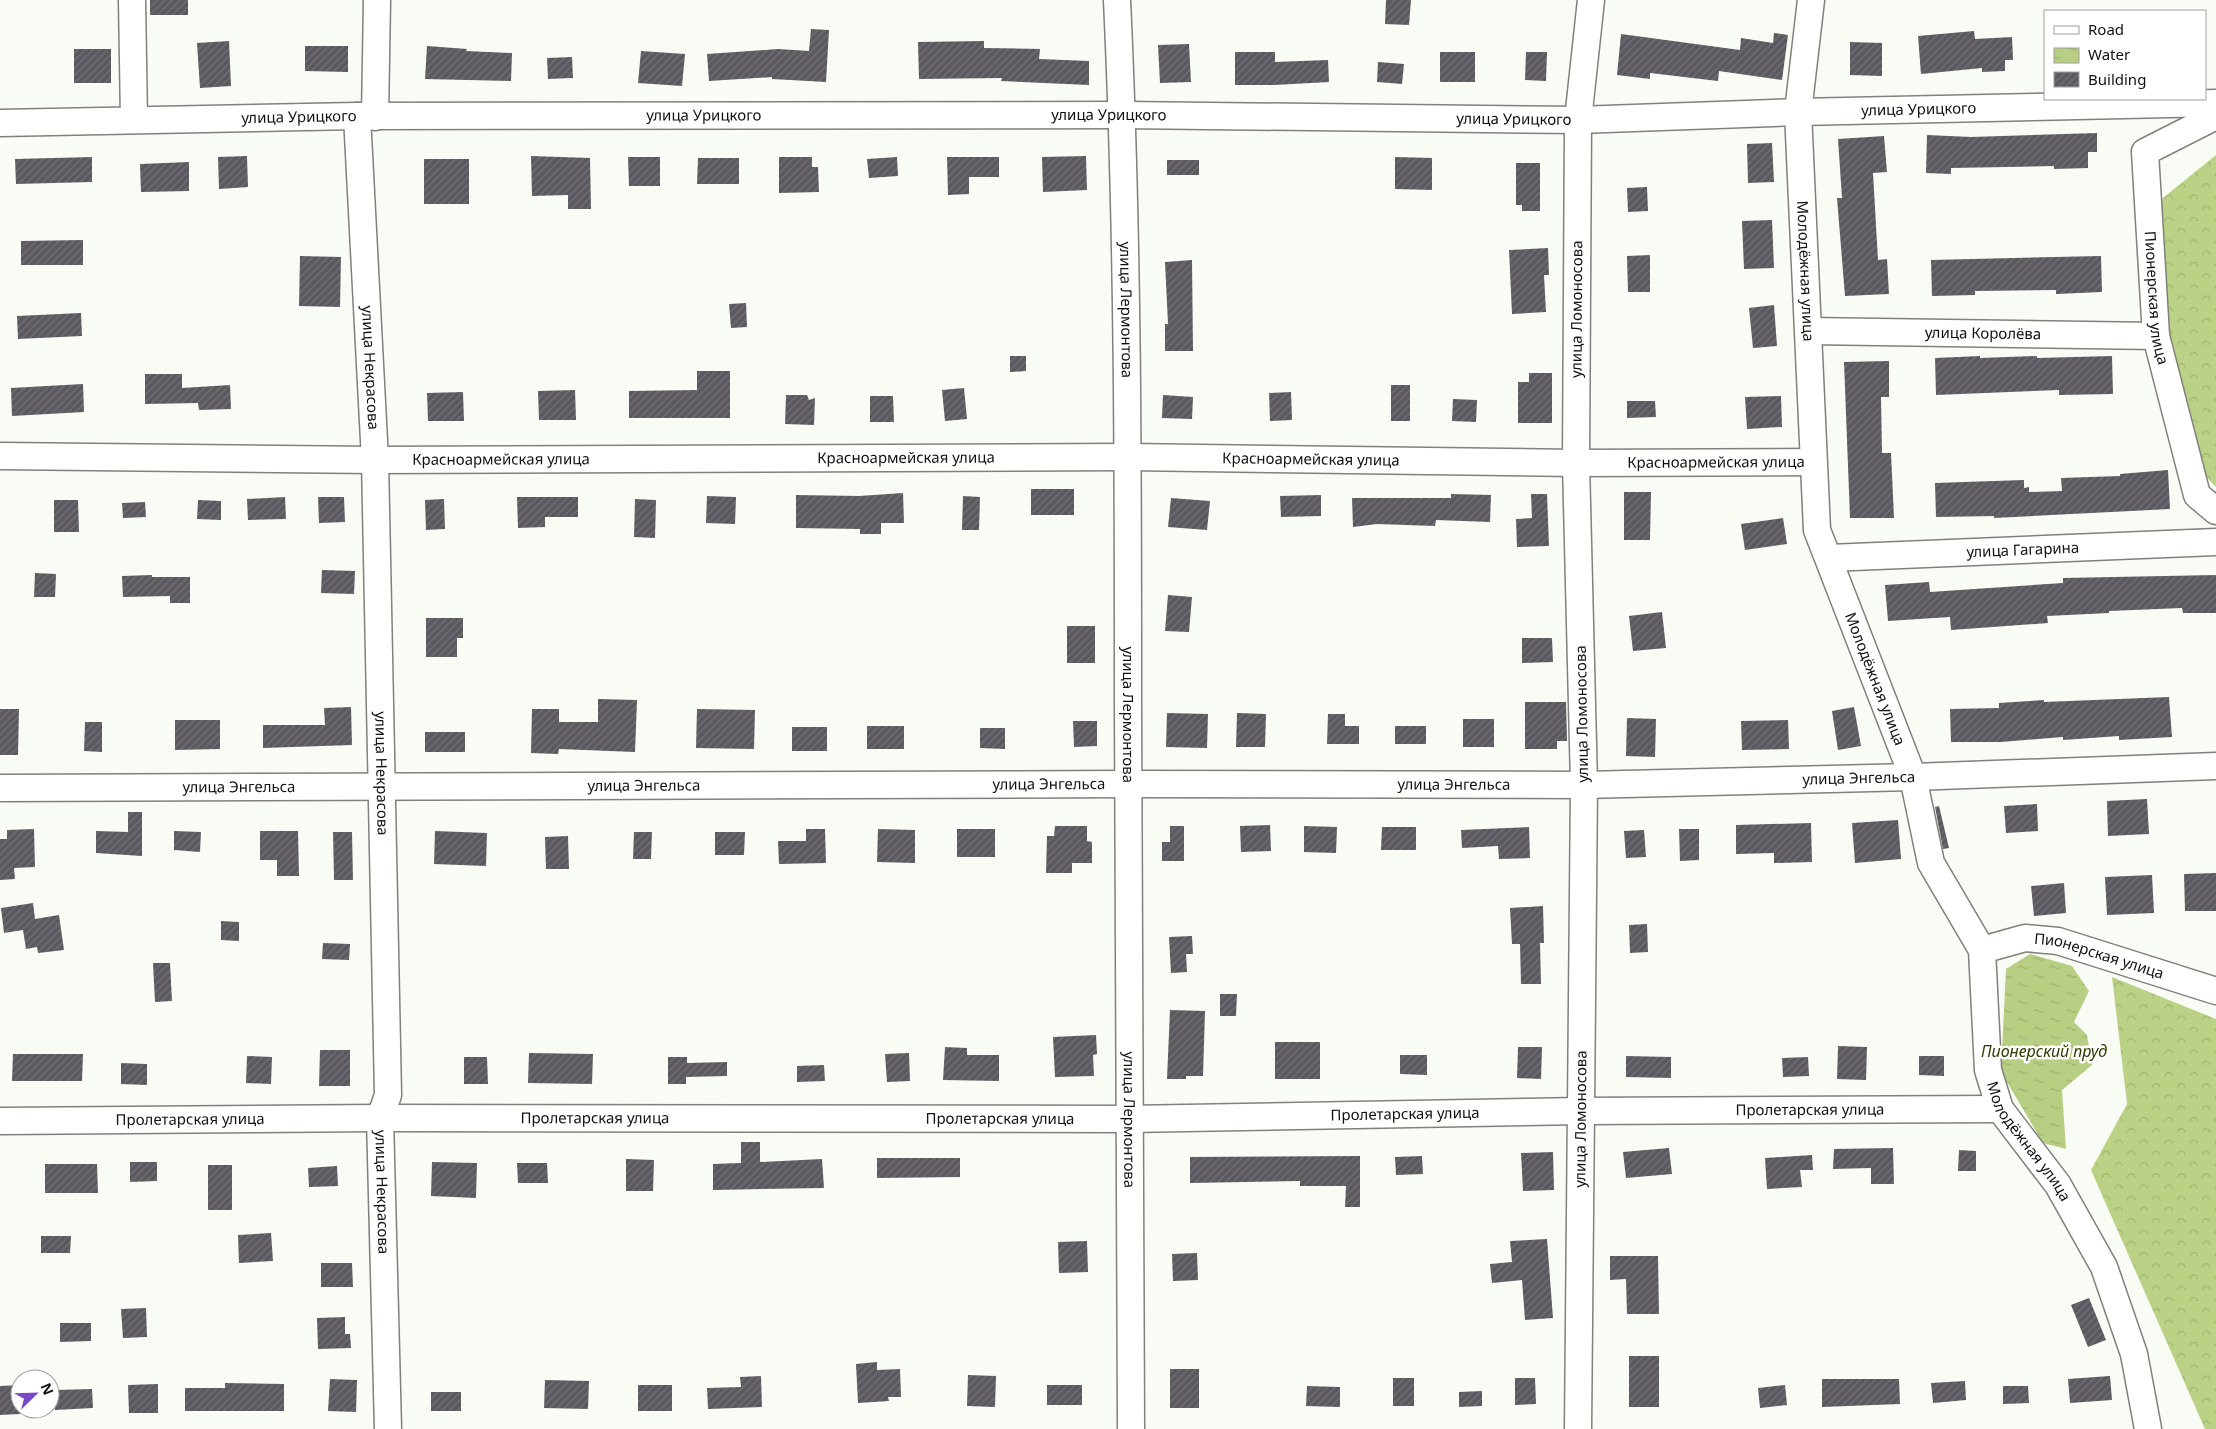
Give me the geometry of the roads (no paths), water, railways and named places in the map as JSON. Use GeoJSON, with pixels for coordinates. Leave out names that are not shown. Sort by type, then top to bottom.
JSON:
{"type":"FeatureCollection","features":[{"type":"Feature","properties":{"kind":"street"},"geometry":{"type":"LineString","coordinates":[[132,0],[134,120]]}},
{"type":"Feature","properties":{"kind":"street","name":"улица Некрасова"},"geometry":{"type":"LineString","coordinates":[[377,0],[366,116],[376,460],[388,1095],[380,1118],[388,1429]]}},
{"type":"Feature","properties":{"kind":"street","name":"улица Лермонтова"},"geometry":{"type":"LineString","coordinates":[[1117,0],[1123,115],[1128,457],[1128,1119],[1131,1429]]}},
{"type":"Feature","properties":{"kind":"street","name":"улица Ломоносова"},"geometry":{"type":"LineString","coordinates":[[1578,1429],[1584,784],[1576,463],[1578,120],[1591,0]]}},
{"type":"Feature","properties":{"kind":"street","name":"Молодёжная улица"},"geometry":{"type":"LineString","coordinates":[[1811,0],[1798,112],[1817,530],[1913,777],[1931,863],[1982,950],[1988,1070],[2000,1109],[2058,1185],[2104,1267],[2134,1354],[2148,1429]]}},
{"type":"Feature","properties":{"kind":"street","name":"улица Урицкого"},"geometry":{"type":"LineString","coordinates":[[0,123],[366,116],[1123,115],[1578,120],[1798,112],[2216,103]]}},
{"type":"Feature","properties":{"kind":"street","name":"Пионерская улица"},"geometry":{"type":"LineString","coordinates":[[2216,116],[2144,152],[2156,336],[2197,495],[2216,512]]}},
{"type":"Feature","properties":{"kind":"street","name":"улица Королёва"},"geometry":{"type":"LineString","coordinates":[[1809,331],[2156,336]]}},
{"type":"Feature","properties":{"kind":"street","name":"Красноармейская улица"},"geometry":{"type":"LineString","coordinates":[[0,456],[376,460],[1128,457],[1576,463],[1813,462]]}},
{"type":"Feature","properties":{"kind":"street","name":"улица Гагарина"},"geometry":{"type":"LineString","coordinates":[[1828,558],[2216,542]]}},
{"type":"Feature","properties":{"kind":"street","name":"улица Энгельса"},"geometry":{"type":"LineString","coordinates":[[0,788],[1584,784],[1913,777],[2216,766]]}},
{"type":"Feature","properties":{"kind":"street","name":"Пионерская улица"},"geometry":{"type":"LineString","coordinates":[[1982,950],[2025,938],[2058,941],[2216,991]]}},
{"type":"Feature","properties":{"kind":"street","name":"Пролетарская улица"},"geometry":{"type":"LineString","coordinates":[[0,1120],[380,1118],[1128,1119],[1582,1111],[2000,1109]]}},
{"type":"Feature","properties":{"kind":"water","name":"Пионерский пруд"},"geometry":{"type":"Polygon","coordinates":[[[2030,954],[2072,966],[2089,991],[2074,1022],[2087,1035],[2092,1065],[2062,1090],[2066,1149],[2043,1143],[2001,1072],[2006,969],[2030,954]]]}}]}
